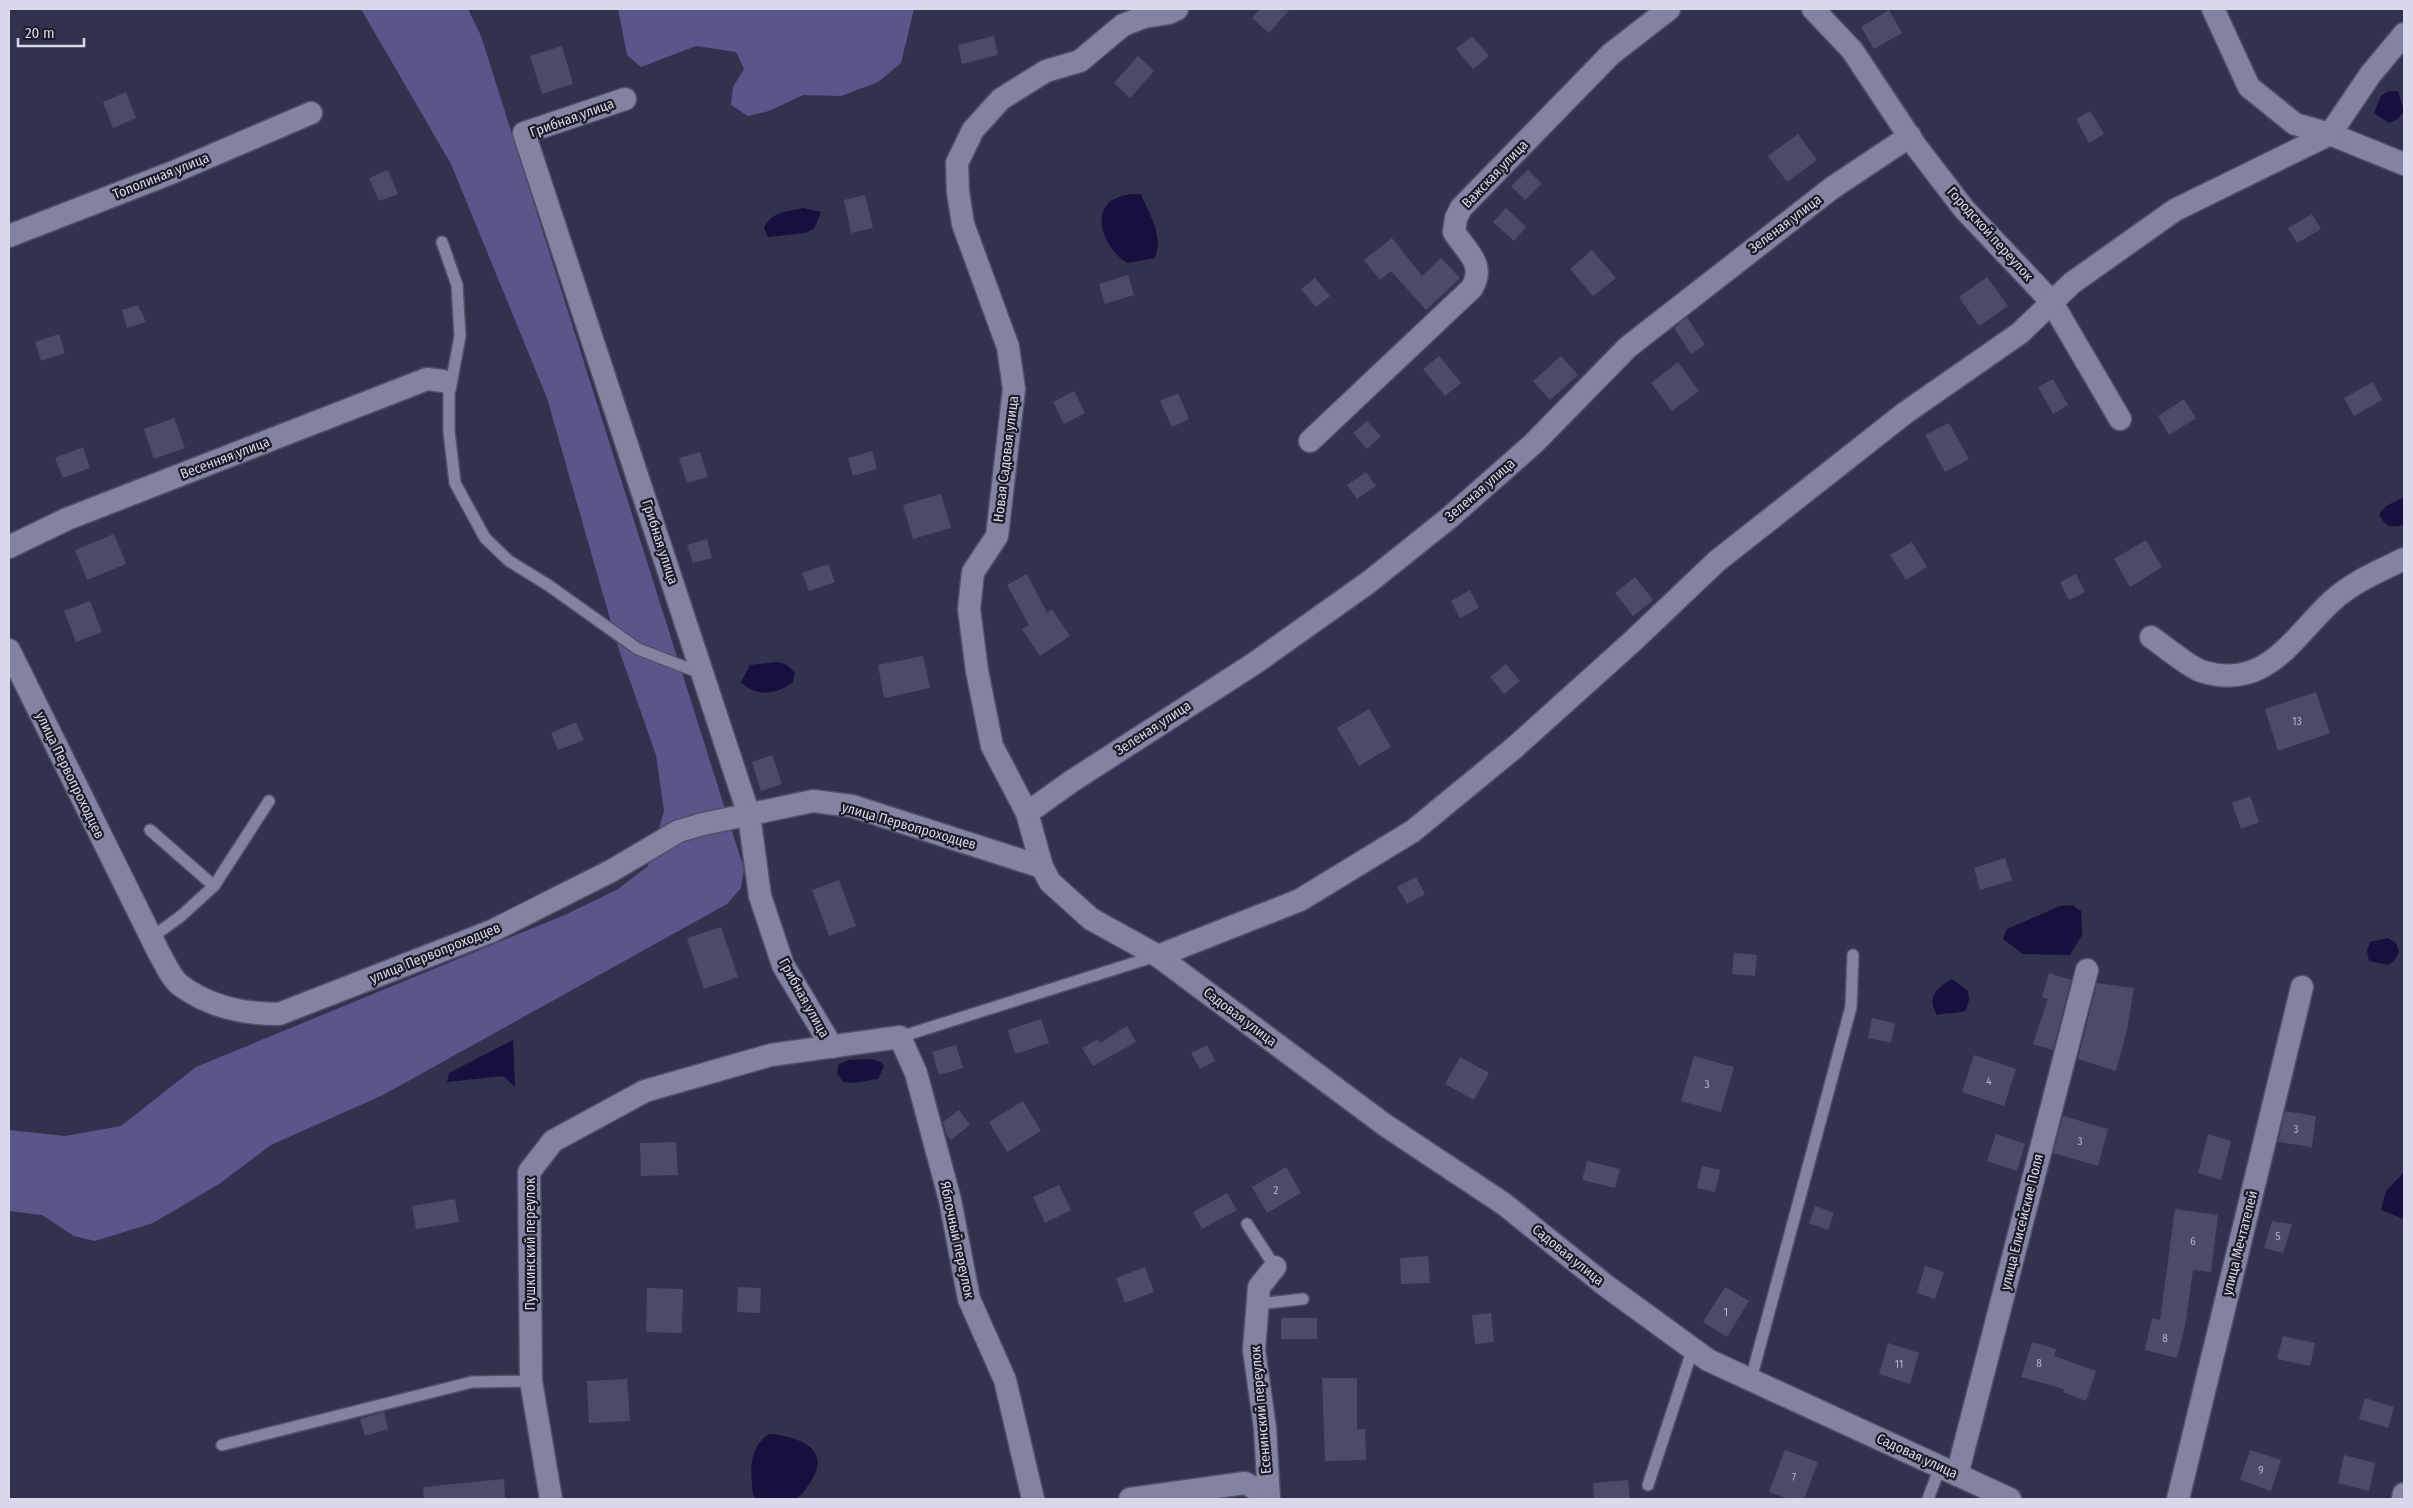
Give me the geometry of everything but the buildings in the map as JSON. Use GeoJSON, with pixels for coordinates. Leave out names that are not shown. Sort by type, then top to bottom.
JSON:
{"type":"FeatureCollection","features":[{"type":"Feature","properties":{"kind":"street","name":"Важская улица"},"geometry":{"type":"LineString","coordinates":[[1310,441],[1472,288],[1477,280],[1478,265],[1454,232],[1456,218],[1461,208],[1611,54],[1669,9]]}},
{"type":"Feature","properties":{"kind":"street","name":"Городской переулок"},"geometry":{"type":"LineString","coordinates":[[1813,9],[1852,50],[1910,136],[1964,209],[2051,301],[2120,419]]}},
{"type":"Feature","properties":{"kind":"street"},"geometry":{"type":"LineString","coordinates":[[2212,9],[2249,87],[2294,124],[2330,134],[2404,164]]}},
{"type":"Feature","properties":{"kind":"street","name":"Новая Садовая улица"},"geometry":{"type":"LineString","coordinates":[[1158,956],[1091,919],[1050,882],[1042,867],[1027,813],[992,746],[976,671],[969,609],[974,572],[997,536],[1014,389],[1008,347],[963,224],[958,192],[957,163],[972,130],[1001,99],[1046,72],[1080,61],[1123,26],[1144,17],[1173,11]]}},
{"type":"Feature","properties":{"kind":"street"},"geometry":{"type":"LineString","coordinates":[[1158,956],[1300,900],[1413,831],[1514,748],[1634,640],[1717,561],[1905,413],[2020,333],[2051,301],[2072,283],[2175,210],[2330,134],[2370,76],[2404,34]]}},
{"type":"Feature","properties":{"kind":"street","name":"Грибная улица"},"geometry":{"type":"LineString","coordinates":[[625,99],[524,133],[749,815],[760,896],[783,965],[832,1048]]}},
{"type":"Feature","properties":{"kind":"street","name":"Тополиная улица"},"geometry":{"type":"LineString","coordinates":[[9,236],[171,173],[311,113]]}},
{"type":"Feature","properties":{"kind":"street","name":"Зеленая улица"},"geometry":{"type":"LineString","coordinates":[[1027,813],[1072,780],[1255,662],[1369,582],[1449,518],[1534,443],[1628,347],[1825,194],[1910,136]]}},
{"type":"Feature","properties":{"kind":"street","name":"Весенняя улица"},"geometry":{"type":"LineString","coordinates":[[9,547],[67,519],[418,382],[427,379],[446,387]]}},
{"type":"Feature","properties":{"kind":"street"},"geometry":{"type":"LineString","coordinates":[[2151,637],[2200,671],[2225,675],[2248,674],[2273,661],[2294,644],[2332,602],[2353,584],[2404,559]]}},
{"type":"Feature","properties":{"kind":"street","name":"улица Первопроходцев"},"geometry":{"type":"LineString","coordinates":[[9,650],[151,938],[179,984],[210,1002],[235,1010],[255,1014],[279,1014],[492,931],[611,871],[679,831],[813,801],[852,806],[1042,867]]}},
{"type":"Feature","properties":{"kind":"street","name":"Садовая улица"},"geometry":{"type":"LineString","coordinates":[[1158,956],[1385,1125],[1504,1204],[1605,1285],[1708,1360],[2010,1499]]}},
{"type":"Feature","properties":{"kind":"street","name":"улица Елисейские Поля"},"geometry":{"type":"LineString","coordinates":[[1949,1471],[2088,970]]}},
{"type":"Feature","properties":{"kind":"street","name":"улица Мечтателей"},"geometry":{"type":"LineString","coordinates":[[2178,1499],[2302,987]]}},
{"type":"Feature","properties":{"kind":"street","name":"Пушкинский переулок"},"geometry":{"type":"LineString","coordinates":[[551,1499],[531,1381],[529,1172],[553,1141],[645,1091],[771,1055],[832,1048],[900,1036]]}},
{"type":"Feature","properties":{"kind":"street","name":"Яблочный переулок"},"geometry":{"type":"LineString","coordinates":[[900,1036],[916,1073],[950,1200],[969,1299],[1006,1380],[1033,1499]]}},
{"type":"Feature","properties":{"kind":"street","name":"Есенинский переулок"},"geometry":{"type":"LineString","coordinates":[[1268,1497],[1265,1428],[1254,1350],[1259,1287],[1275,1267]]}},
{"type":"Feature","properties":{"kind":"street"},"geometry":{"type":"LineString","coordinates":[[1130,1499],[1244,1483],[1268,1497]]}},
{"type":"Feature","properties":{"kind":"street"},"geometry":{"type":"LineString","coordinates":[[2403,1499],[2404,1494]]}},
{"type":"Feature","properties":{"kind":"lane"},"geometry":{"type":"LineString","coordinates":[[442,242],[457,285],[460,336],[446,387],[448,431],[455,483],[484,538],[509,561],[548,585],[638,649],[703,674]]}},
{"type":"Feature","properties":{"kind":"lane"},"geometry":{"type":"LineString","coordinates":[[151,938],[181,916],[214,886],[269,801]]}},
{"type":"Feature","properties":{"kind":"lane"},"geometry":{"type":"LineString","coordinates":[[150,830],[214,886]]}},
{"type":"Feature","properties":{"kind":"lane"},"geometry":{"type":"LineString","coordinates":[[1750,1379],[1851,1007],[1853,955]]}},
{"type":"Feature","properties":{"kind":"lane"},"geometry":{"type":"LineString","coordinates":[[900,1036],[1158,956]]}},
{"type":"Feature","properties":{"kind":"lane"},"geometry":{"type":"LineString","coordinates":[[1247,1224],[1275,1267]]}},
{"type":"Feature","properties":{"kind":"lane"},"geometry":{"type":"LineString","coordinates":[[1258,1304],[1303,1299]]}},
{"type":"Feature","properties":{"kind":"lane"},"geometry":{"type":"LineString","coordinates":[[1648,1485],[1692,1348]]}},
{"type":"Feature","properties":{"kind":"lane"},"geometry":{"type":"LineString","coordinates":[[222,1445],[472,1382],[531,1381]]}},
{"type":"Feature","properties":{"kind":"lane"},"geometry":{"type":"LineString","coordinates":[[1928,1499],[1949,1471]]}},
{"type":"Feature","properties":{"kind":"shaded area"},"geometry":{"type":"Polygon","coordinates":[[[361,9],[468,9],[481,36],[744,869],[741,888],[727,904],[383,1095],[271,1145],[219,1184],[153,1223],[95,1241],[74,1236],[42,1215],[9,1211],[9,1130],[65,1136],[121,1126],[196,1067],[567,914],[618,889],[648,866],[664,811],[656,755],[618,647],[547,398],[451,164],[361,9]]]}},
{"type":"Feature","properties":{"kind":"shaded area"},"geometry":{"type":"Polygon","coordinates":[[[618,9],[914,9],[901,63],[878,82],[841,96],[803,95],[769,111],[748,116],[731,105],[733,87],[744,69],[736,52],[696,46],[641,67],[627,55],[618,9]]]}},
{"type":"Feature","properties":{"kind":"shaded area"},"geometry":{"type":"Polygon","coordinates":[[[2389,91],[2398,91],[2404,111],[2398,119],[2389,123],[2374,113],[2381,96],[2389,91]]]}},
{"type":"Feature","properties":{"kind":"shaded area"},"geometry":{"type":"Polygon","coordinates":[[[1131,194],[1141,194],[1157,233],[1158,242],[1155,258],[1128,263],[1110,246],[1103,230],[1102,221],[1103,213],[1108,203],[1131,194]]]}},
{"type":"Feature","properties":{"kind":"shaded area"},"geometry":{"type":"Polygon","coordinates":[[[803,208],[821,212],[814,229],[805,233],[768,237],[764,228],[771,218],[780,213],[803,208]]]}},
{"type":"Feature","properties":{"kind":"shaded area"},"geometry":{"type":"Polygon","coordinates":[[[2404,497],[2404,524],[2396,527],[2386,524],[2379,514],[2386,506],[2404,497]]]}},
{"type":"Feature","properties":{"kind":"shaded area"},"geometry":{"type":"Polygon","coordinates":[[[778,662],[787,665],[795,673],[793,682],[780,690],[759,692],[741,682],[750,665],[778,662]]]}},
{"type":"Feature","properties":{"kind":"shaded area"},"geometry":{"type":"Polygon","coordinates":[[[2072,905],[2081,911],[2082,935],[2070,955],[2023,954],[2003,939],[2007,929],[2060,906],[2072,905]]]}},
{"type":"Feature","properties":{"kind":"shaded area"},"geometry":{"type":"Polygon","coordinates":[[[2388,938],[2396,943],[2399,952],[2394,961],[2388,965],[2369,961],[2367,951],[2370,942],[2388,938]]]}},
{"type":"Feature","properties":{"kind":"shaded area"},"geometry":{"type":"Polygon","coordinates":[[[1952,979],[1968,991],[1969,1000],[1966,1010],[1937,1015],[1933,997],[1942,986],[1952,979]]]}},
{"type":"Feature","properties":{"kind":"shaded area"},"geometry":{"type":"Polygon","coordinates":[[[513,1040],[515,1087],[503,1076],[447,1082],[449,1073],[513,1040]]]}},
{"type":"Feature","properties":{"kind":"shaded area"},"geometry":{"type":"Polygon","coordinates":[[[871,1059],[881,1062],[884,1066],[878,1079],[853,1083],[843,1082],[837,1073],[839,1064],[848,1060],[871,1059]]]}},
{"type":"Feature","properties":{"kind":"shaded area"},"geometry":{"type":"Polygon","coordinates":[[[2404,1172],[2404,1219],[2381,1210],[2386,1191],[2404,1172]]]}},
{"type":"Feature","properties":{"kind":"shaded area"},"geometry":{"type":"Polygon","coordinates":[[[769,1434],[790,1437],[800,1441],[808,1445],[814,1452],[817,1460],[817,1469],[805,1491],[796,1498],[783,1501],[757,1499],[753,1495],[752,1461],[757,1446],[769,1434]]]}}]}
